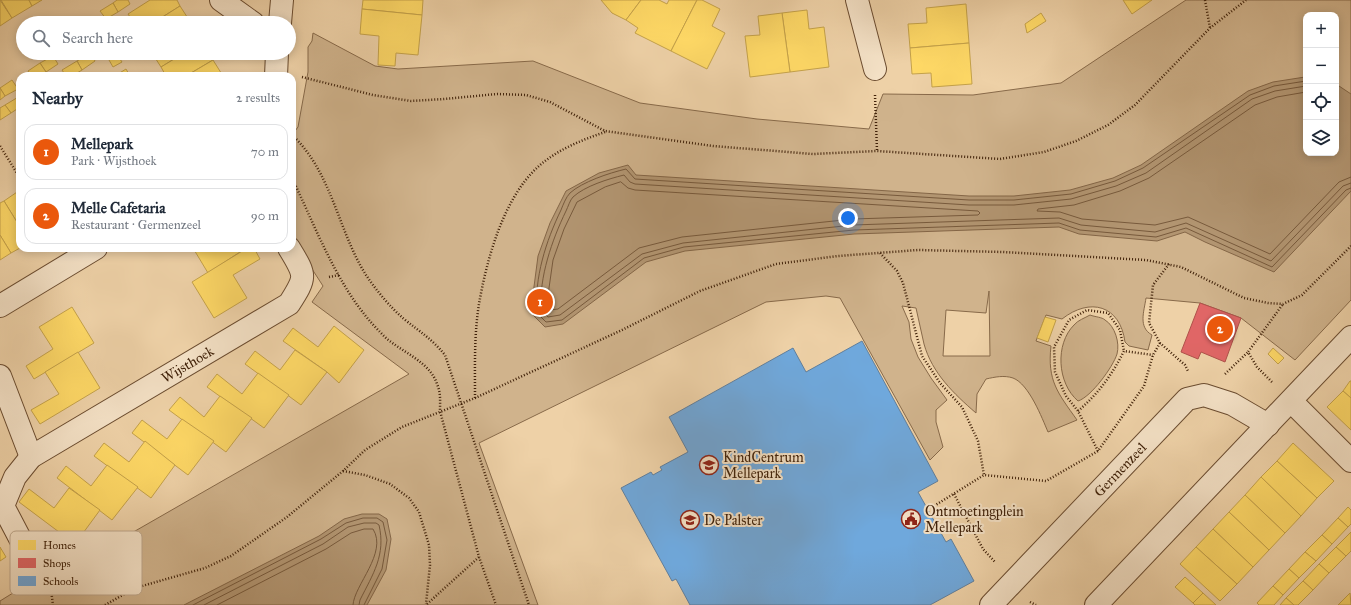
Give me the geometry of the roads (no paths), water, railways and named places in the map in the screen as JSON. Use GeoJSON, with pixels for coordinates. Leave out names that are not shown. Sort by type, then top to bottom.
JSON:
{"type":"FeatureCollection","features":[{"type":"Feature","properties":{"kind":"street"},"geometry":{"type":"LineString","coordinates":[[221,0],[243,16]]}},
{"type":"Feature","properties":{"kind":"street"},"geometry":{"type":"LineString","coordinates":[[281,16],[282,0]]}},
{"type":"Feature","properties":{"kind":"street"},"geometry":{"type":"LineString","coordinates":[[857,0],[875,68]]}},
{"type":"Feature","properties":{"kind":"street"},"geometry":{"type":"LineString","coordinates":[[0,306],[89,252]]}},
{"type":"Feature","properties":{"kind":"street","name":"Wijsthoek"},"geometry":{"type":"LineString","coordinates":[[16,531],[3,506],[15,478],[31,457],[290,304],[302,283],[301,268],[291,252]]}},
{"type":"Feature","properties":{"kind":"street"},"geometry":{"type":"LineString","coordinates":[[1096,605],[1351,337]]}},
{"type":"Feature","properties":{"kind":"street"},"geometry":{"type":"LineString","coordinates":[[0,376],[31,457]]}},
{"type":"Feature","properties":{"kind":"street","name":"Germenzeel"},"geometry":{"type":"LineString","coordinates":[[991,605],[1187,399],[1204,395],[1232,404],[1268,425]]}},
{"type":"Feature","properties":{"kind":"street"},"geometry":{"type":"LineString","coordinates":[[1291,401],[1351,461]]}},
{"type":"Feature","properties":{"kind":"water"},"geometry":{"type":"Polygon","coordinates":[[[1303,77],[1303,156],[1339,156],[1339,86],[1351,94],[1351,191],[1274,272],[1185,232],[1157,241],[1079,234],[1059,227],[854,234],[685,251],[646,262],[563,324],[545,327],[533,315],[532,302],[538,256],[550,223],[566,191],[599,173],[628,165],[636,175],[969,196],[1014,196],[1070,190],[1113,178],[1141,165],[1248,91],[1273,82],[1303,77]]]}},
{"type":"Feature","properties":{"kind":"water"},"geometry":{"type":"Polygon","coordinates":[[[362,514],[379,514],[387,519],[391,539],[386,570],[367,605],[184,605],[319,536],[344,519],[362,514]]]}},
{"type":"Feature","properties":{"kind":"place","name":"Mellepark"},"geometry":{"type":"Point","coordinates":[540,302]}},
{"type":"Feature","properties":{"kind":"place","name":"Melle Cafetaria"},"geometry":{"type":"Point","coordinates":[1220,329]}},
{"type":"Feature","properties":{"kind":"place","name":"KindCentrum Mellepark"},"geometry":{"type":"Point","coordinates":[709,465]}},
{"type":"Feature","properties":{"kind":"place","name":"Ontmoetingplein Mellepark"},"geometry":{"type":"Point","coordinates":[911,519]}},
{"type":"Feature","properties":{"kind":"place","name":"De Palster"},"geometry":{"type":"Point","coordinates":[690,520]}}]}
